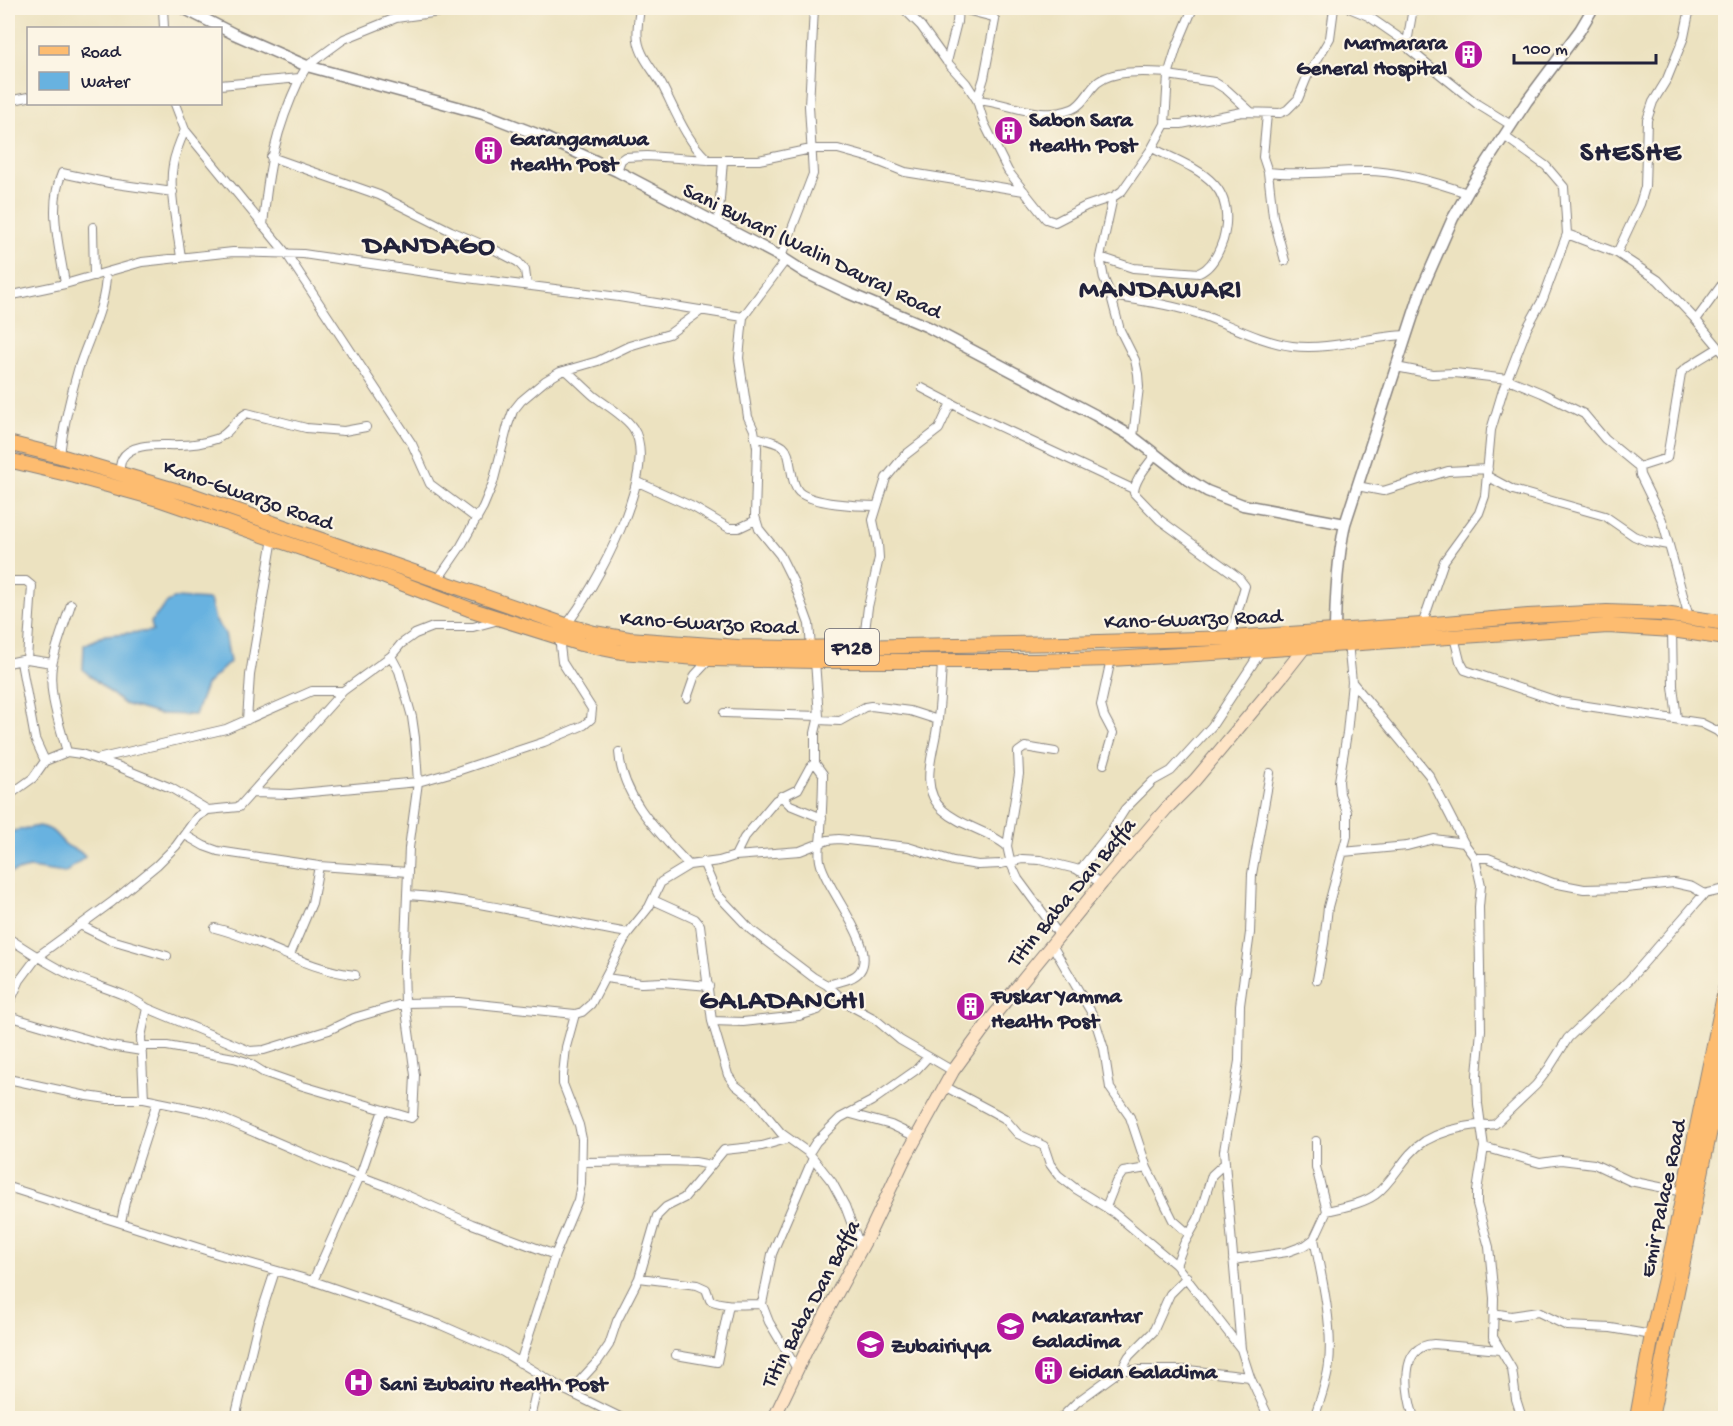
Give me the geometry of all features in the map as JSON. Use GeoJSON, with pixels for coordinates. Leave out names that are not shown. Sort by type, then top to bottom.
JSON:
{"type":"FeatureCollection","features":[{"type":"Feature","properties":{"kind":"main road","name":"Kano-Gwarzo Road"},"geometry":{"type":"LineString","coordinates":[[8,443],[204,499],[486,598],[562,631],[621,652],[710,659],[1034,661],[1262,650],[1598,627],[1672,630],[1725,638]]}},
{"type":"Feature","properties":{"kind":"main road","name":"Kano-Gwarzo Road"},"geometry":{"type":"LineString","coordinates":[[8,460],[158,499],[506,619],[562,631],[594,633],[629,639],[738,647],[863,647],[1230,638],[1422,625],[1528,615],[1607,612],[1664,614],[1725,623]]}},
{"type":"Feature","properties":{"kind":"main road"},"geometry":{"type":"LineString","coordinates":[[482,612],[486,598]]}},
{"type":"Feature","properties":{"kind":"main road","name":"Titin Baba Dan Baffa"},"geometry":{"type":"LineString","coordinates":[[774,1419],[796,1369],[861,1249],[916,1137],[953,1071],[991,1019],[1102,883],[1166,809],[1195,780],[1305,647],[1308,632]]}},
{"type":"Feature","properties":{"kind":"main road"},"geometry":{"type":"LineString","coordinates":[[1033,643],[1034,661]]}},
{"type":"Feature","properties":{"kind":"main road","name":"Emir Palace Road"},"geometry":{"type":"LineString","coordinates":[[1637,1419],[1652,1335],[1684,1192],[1725,986]]}},
{"type":"Feature","properties":{"kind":"main road","name":"Emir Palace Road"},"geometry":{"type":"LineString","coordinates":[[1651,1419],[1725,1053]]}},
{"type":"Feature","properties":{"kind":"street"},"geometry":{"type":"LineString","coordinates":[[163,8],[164,27]]}},
{"type":"Feature","properties":{"kind":"street","name":"Sani Buhari (Walin Daura) Road"},"geometry":{"type":"LineString","coordinates":[[183,8],[220,27]]}},
{"type":"Feature","properties":{"kind":"street"},"geometry":{"type":"LineString","coordinates":[[197,16],[209,8]]}},
{"type":"Feature","properties":{"kind":"street"},"geometry":{"type":"LineString","coordinates":[[263,226],[266,183],[271,157],[285,110],[307,66],[344,39],[396,18],[458,8]]}},
{"type":"Feature","properties":{"kind":"street"},"geometry":{"type":"LineString","coordinates":[[640,8],[637,39],[641,50],[668,96],[682,128],[699,152],[708,160]]}},
{"type":"Feature","properties":{"kind":"street"},"geometry":{"type":"LineString","coordinates":[[811,647],[809,624],[794,583],[780,555],[759,529],[756,520],[754,496],[757,447],[746,408],[739,358],[743,317],[783,259],[813,174],[809,106],[814,8]]}},
{"type":"Feature","properties":{"kind":"street"},"geometry":{"type":"LineString","coordinates":[[903,8],[921,26],[977,100],[984,123],[1008,171],[1046,219],[1055,222],[1122,191],[1152,148],[1164,124],[1168,74],[1177,45],[1193,8]]}},
{"type":"Feature","properties":{"kind":"street"},"geometry":{"type":"LineString","coordinates":[[947,62],[957,22],[958,8],[993,17],[984,78],[977,100]]}},
{"type":"Feature","properties":{"kind":"street"},"geometry":{"type":"LineString","coordinates":[[1164,124],[1181,124],[1242,112],[1280,113],[1295,104],[1307,77],[1330,38],[1334,8]]}},
{"type":"Feature","properties":{"kind":"street"},"geometry":{"type":"LineString","coordinates":[[1349,8],[1368,16],[1407,44],[1410,50],[1477,104],[1511,125]]}},
{"type":"Feature","properties":{"kind":"street"},"geometry":{"type":"LineString","coordinates":[[1407,44],[1413,8]]}},
{"type":"Feature","properties":{"kind":"street"},"geometry":{"type":"LineString","coordinates":[[1317,980],[1328,907],[1348,825],[1339,781],[1347,734],[1352,682],[1335,631],[1339,558],[1345,524],[1421,291],[1453,218],[1527,101],[1580,30],[1593,8]]}},
{"type":"Feature","properties":{"kind":"street"},"geometry":{"type":"LineString","coordinates":[[1617,253],[1640,204],[1645,187],[1647,120],[1653,102],[1667,79],[1684,37],[1690,8]]}},
{"type":"Feature","properties":{"kind":"street","name":"Sani Buhari (Walin Daura) Road"},"geometry":{"type":"LineString","coordinates":[[222,28],[307,66],[487,115],[539,135],[617,171],[848,292],[928,327],[1133,437],[1207,491],[1243,505],[1345,524]]}},
{"type":"Feature","properties":{"kind":"street"},"geometry":{"type":"LineString","coordinates":[[977,100],[990,101],[1040,114],[1061,111],[1072,109],[1080,104],[1102,80],[1136,72],[1168,74],[1214,82],[1227,90],[1251,112]]}},
{"type":"Feature","properties":{"kind":"street"},"geometry":{"type":"LineString","coordinates":[[222,85],[300,78]]}},
{"type":"Feature","properties":{"kind":"street"},"geometry":{"type":"LineString","coordinates":[[8,101],[27,97]]}},
{"type":"Feature","properties":{"kind":"street"},"geometry":{"type":"LineString","coordinates":[[175,105],[185,130],[286,253],[412,444],[430,484],[477,519]]}},
{"type":"Feature","properties":{"kind":"street"},"geometry":{"type":"LineString","coordinates":[[1267,114],[1263,158],[1268,172],[1274,216],[1285,261]]}},
{"type":"Feature","properties":{"kind":"street"},"geometry":{"type":"LineString","coordinates":[[181,258],[173,192],[174,161],[185,130]]}},
{"type":"Feature","properties":{"kind":"street"},"geometry":{"type":"LineString","coordinates":[[1422,625],[1444,561],[1479,513],[1485,496],[1491,430],[1527,328],[1543,299],[1567,234],[1564,187],[1546,166],[1524,148],[1504,136]]}},
{"type":"Feature","properties":{"kind":"street"},"geometry":{"type":"LineString","coordinates":[[1100,257],[1133,268],[1199,273],[1208,268],[1221,245],[1227,223],[1223,196],[1210,179],[1152,148]]}},
{"type":"Feature","properties":{"kind":"street"},"geometry":{"type":"LineString","coordinates":[[617,171],[621,160],[625,157],[759,160],[812,149],[838,149],[870,158],[905,172],[1023,191]]}},
{"type":"Feature","properties":{"kind":"street"},"geometry":{"type":"LineString","coordinates":[[271,157],[380,195],[450,231],[495,250],[518,262],[525,270],[527,285]]}},
{"type":"Feature","properties":{"kind":"street"},"geometry":{"type":"LineString","coordinates":[[718,225],[723,160]]}},
{"type":"Feature","properties":{"kind":"street"},"geometry":{"type":"LineString","coordinates":[[1268,172],[1336,174],[1376,171],[1437,183],[1467,193]]}},
{"type":"Feature","properties":{"kind":"street"},"geometry":{"type":"LineString","coordinates":[[65,284],[54,215],[62,172],[109,183],[173,192]]}},
{"type":"Feature","properties":{"kind":"street"},"geometry":{"type":"LineString","coordinates":[[1113,197],[1100,257],[1104,279],[1120,330],[1135,360],[1138,374],[1139,387],[1133,437]]}},
{"type":"Feature","properties":{"kind":"street"},"geometry":{"type":"LineString","coordinates":[[93,227],[94,276]]}},
{"type":"Feature","properties":{"kind":"street"},"geometry":{"type":"LineString","coordinates":[[1567,234],[1617,253],[1658,280],[1696,320],[1725,356]]}},
{"type":"Feature","properties":{"kind":"street"},"geometry":{"type":"LineString","coordinates":[[8,296],[65,284],[142,262],[233,252],[286,253],[638,299],[743,317]]}},
{"type":"Feature","properties":{"kind":"street"},"geometry":{"type":"LineString","coordinates":[[60,456],[61,438],[78,369],[106,289],[106,273]]}},
{"type":"Feature","properties":{"kind":"street"},"geometry":{"type":"LineString","coordinates":[[1696,320],[1725,279]]}},
{"type":"Feature","properties":{"kind":"street"},"geometry":{"type":"LineString","coordinates":[[1111,296],[1184,309],[1258,337],[1295,346],[1356,343],[1389,335],[1407,335]]}},
{"type":"Feature","properties":{"kind":"street"},"geometry":{"type":"LineString","coordinates":[[436,581],[477,519],[493,483],[513,411],[521,401],[560,372],[598,361],[629,346],[669,334],[702,310]]}},
{"type":"Feature","properties":{"kind":"street"},"geometry":{"type":"LineString","coordinates":[[1639,466],[1667,458],[1681,373],[1684,368],[1718,348]]}},
{"type":"Feature","properties":{"kind":"street"},"geometry":{"type":"LineString","coordinates":[[1396,367],[1432,374],[1481,375],[1508,379],[1584,414],[1605,439],[1639,466],[1640,476],[1662,520],[1689,617]]}},
{"type":"Feature","properties":{"kind":"street"},"geometry":{"type":"LineString","coordinates":[[254,793],[290,794],[418,782],[544,742],[589,722],[592,709],[562,662],[562,631],[581,607],[622,525],[638,482],[640,444],[634,428],[567,371]]}},
{"type":"Feature","properties":{"kind":"street"},"geometry":{"type":"LineString","coordinates":[[922,388],[1133,489],[1134,493],[1160,520],[1238,577],[1245,586],[1230,638]]}},
{"type":"Feature","properties":{"kind":"street"},"geometry":{"type":"LineString","coordinates":[[863,647],[868,606],[879,558],[873,520],[885,478],[904,456],[939,429],[951,403]]}},
{"type":"Feature","properties":{"kind":"street"},"geometry":{"type":"LineString","coordinates":[[119,473],[126,454],[137,448],[147,445],[178,445],[213,440],[224,435],[242,416],[248,413],[306,428],[344,431],[366,427]]}},
{"type":"Feature","properties":{"kind":"street"},"geometry":{"type":"LineString","coordinates":[[755,437],[776,442],[790,454],[794,483],[799,492],[844,505],[876,506]]}},
{"type":"Feature","properties":{"kind":"street"},"geometry":{"type":"LineString","coordinates":[[1133,489],[1155,454]]}},
{"type":"Feature","properties":{"kind":"street"},"geometry":{"type":"LineString","coordinates":[[1357,486],[1383,491],[1448,471],[1488,473],[1513,490],[1605,516],[1634,536],[1668,545]]}},
{"type":"Feature","properties":{"kind":"street"},"geometry":{"type":"LineString","coordinates":[[638,482],[693,507],[729,528],[739,528],[756,520]]}},
{"type":"Feature","properties":{"kind":"street"},"geometry":{"type":"LineString","coordinates":[[247,720],[250,675],[273,538]]}},
{"type":"Feature","properties":{"kind":"street"},"geometry":{"type":"LineString","coordinates":[[8,581],[26,580],[32,586],[24,660],[33,731],[45,761]]}},
{"type":"Feature","properties":{"kind":"street"},"geometry":{"type":"LineString","coordinates":[[67,752],[51,686],[52,663],[71,604]]}},
{"type":"Feature","properties":{"kind":"street"},"geometry":{"type":"LineString","coordinates":[[8,1006],[10,993],[38,956],[157,865],[197,817],[208,810],[239,807],[254,793],[343,691],[391,656],[408,639],[432,627],[473,627],[506,619]]}},
{"type":"Feature","properties":{"kind":"street"},"geometry":{"type":"LineString","coordinates":[[1672,630],[1673,686],[1677,719]]}},
{"type":"Feature","properties":{"kind":"street"},"geometry":{"type":"LineString","coordinates":[[1454,637],[1460,662],[1465,670],[1560,702],[1701,723],[1717,730],[1725,739]]}},
{"type":"Feature","properties":{"kind":"street"},"geometry":{"type":"LineString","coordinates":[[1079,870],[1111,831],[1125,809],[1154,781],[1170,771],[1212,726],[1262,650]]}},
{"type":"Feature","properties":{"kind":"street"},"geometry":{"type":"LineString","coordinates":[[8,1016],[110,1046],[191,1050],[247,1062],[263,1072],[411,1118],[414,1114],[416,1093],[405,1003],[404,965],[408,872],[418,782],[412,717],[399,671],[391,656]]}},
{"type":"Feature","properties":{"kind":"street"},"geometry":{"type":"LineString","coordinates":[[687,698],[695,675],[710,659]]}},
{"type":"Feature","properties":{"kind":"street"},"geometry":{"type":"LineString","coordinates":[[1104,764],[1113,733],[1101,705],[1111,659]]}},
{"type":"Feature","properties":{"kind":"street"},"geometry":{"type":"LineString","coordinates":[[8,663],[24,660],[52,663]]}},
{"type":"Feature","properties":{"kind":"street"},"geometry":{"type":"LineString","coordinates":[[815,661],[818,718],[815,733],[815,763],[823,774],[819,852],[822,868],[833,894],[859,935],[863,955],[862,969],[856,975],[827,985]]}},
{"type":"Feature","properties":{"kind":"street"},"geometry":{"type":"LineString","coordinates":[[942,662],[938,720],[929,780],[932,793],[938,806],[957,821],[1007,846]]}},
{"type":"Feature","properties":{"kind":"street"},"geometry":{"type":"LineString","coordinates":[[1352,682],[1429,775],[1464,843],[1475,858],[1481,885],[1479,908],[1481,1030],[1477,1075],[1484,1147],[1477,1203],[1489,1247],[1493,1337],[1512,1369],[1516,1399],[1522,1419]]}},
{"type":"Feature","properties":{"kind":"street"},"geometry":{"type":"LineString","coordinates":[[97,759],[213,733],[312,690],[343,691]]}},
{"type":"Feature","properties":{"kind":"street"},"geometry":{"type":"LineString","coordinates":[[724,713],[840,721],[871,706],[910,711],[938,720]]}},
{"type":"Feature","properties":{"kind":"street"},"geometry":{"type":"LineString","coordinates":[[1055,752],[1025,747],[1018,752],[1019,774],[1007,846],[1011,862],[1018,879],[1056,941],[1094,1017],[1104,1049],[1110,1088],[1130,1117],[1147,1168],[1173,1220],[1189,1234]]}},
{"type":"Feature","properties":{"kind":"street"},"geometry":{"type":"LineString","coordinates":[[8,796],[33,778],[45,761],[67,752],[97,759],[171,788],[208,810]]}},
{"type":"Feature","properties":{"kind":"street"},"geometry":{"type":"LineString","coordinates":[[619,752],[621,770],[639,808],[689,865]]}},
{"type":"Feature","properties":{"kind":"street"},"geometry":{"type":"LineString","coordinates":[[735,856],[753,828],[781,796],[798,789],[810,767],[815,763]]}},
{"type":"Feature","properties":{"kind":"street"},"geometry":{"type":"LineString","coordinates":[[1269,773],[1252,874],[1250,933],[1240,1005],[1239,1061],[1224,1151],[1241,1349],[1250,1377],[1269,1419]]}},
{"type":"Feature","properties":{"kind":"street"},"geometry":{"type":"LineString","coordinates":[[781,796],[790,806],[822,818]]}},
{"type":"Feature","properties":{"kind":"street"},"geometry":{"type":"LineString","coordinates":[[184,834],[218,851],[319,866],[408,872]]}},
{"type":"Feature","properties":{"kind":"street"},"geometry":{"type":"LineString","coordinates":[[8,938],[74,976],[250,1051],[264,1050],[329,1030],[354,1018],[405,1003],[458,1002],[575,1014],[582,1012],[591,1004],[628,933],[653,900],[661,882],[689,865],[703,862],[719,861],[735,856],[800,851],[839,839],[893,844],[926,851],[953,861],[988,866],[1022,859],[1040,860],[1079,870],[1102,883]]}},
{"type":"Feature","properties":{"kind":"street"},"geometry":{"type":"LineString","coordinates":[[1343,852],[1407,846],[1434,839],[1464,843]]}},
{"type":"Feature","properties":{"kind":"street"},"geometry":{"type":"LineString","coordinates":[[1475,858],[1488,858],[1553,883],[1584,889],[1674,883],[1692,887],[1704,894]]}},
{"type":"Feature","properties":{"kind":"street"},"geometry":{"type":"LineString","coordinates":[[703,862],[717,894],[751,930],[827,985],[849,1005],[875,1019],[892,1035],[953,1071]]}},
{"type":"Feature","properties":{"kind":"street"},"geometry":{"type":"LineString","coordinates":[[290,956],[312,903],[319,866]]}},
{"type":"Feature","properties":{"kind":"street"},"geometry":{"type":"LineString","coordinates":[[1327,1211],[1374,1195],[1389,1181],[1405,1158],[1426,1140],[1449,1130],[1496,1125],[1536,1085],[1568,1038],[1629,980],[1704,894],[1725,889]]}},
{"type":"Feature","properties":{"kind":"street"},"geometry":{"type":"LineString","coordinates":[[408,895],[471,902],[628,933]]}},
{"type":"Feature","properties":{"kind":"street"},"geometry":{"type":"LineString","coordinates":[[653,900],[699,922],[702,930],[712,1021],[731,1080],[753,1099],[774,1126],[811,1156],[832,1182],[845,1206],[861,1249]]}},
{"type":"Feature","properties":{"kind":"street"},"geometry":{"type":"LineString","coordinates":[[80,925],[108,939],[166,956]]}},
{"type":"Feature","properties":{"kind":"street"},"geometry":{"type":"LineString","coordinates":[[215,928],[249,938],[306,963],[334,972],[355,975]]}},
{"type":"Feature","properties":{"kind":"street"},"geometry":{"type":"LineString","coordinates":[[606,978],[709,986]]}},
{"type":"Feature","properties":{"kind":"street"},"geometry":{"type":"LineString","coordinates":[[712,1021],[743,1022],[799,1016],[818,1010],[834,992]]}},
{"type":"Feature","properties":{"kind":"street"},"geometry":{"type":"LineString","coordinates":[[144,1099],[141,1037],[147,1008]]}},
{"type":"Feature","properties":{"kind":"street"},"geometry":{"type":"LineString","coordinates":[[520,1363],[555,1255],[578,1200],[582,1184],[583,1162],[579,1125],[563,1084],[563,1065],[575,1014]]}},
{"type":"Feature","properties":{"kind":"street"},"geometry":{"type":"LineString","coordinates":[[247,1062],[250,1051]]}},
{"type":"Feature","properties":{"kind":"street"},"geometry":{"type":"LineString","coordinates":[[796,1369],[769,1322],[762,1304],[772,1254],[816,1142],[840,1118],[908,1076],[928,1057]]}},
{"type":"Feature","properties":{"kind":"street"},"geometry":{"type":"LineString","coordinates":[[8,1079],[108,1099],[144,1099],[207,1112],[472,1224],[555,1255]]}},
{"type":"Feature","properties":{"kind":"street"},"geometry":{"type":"LineString","coordinates":[[944,1086],[1004,1118],[1018,1134],[1044,1146],[1053,1170],[1076,1189],[1106,1207],[1176,1265],[1241,1349]]}},
{"type":"Feature","properties":{"kind":"street"},"geometry":{"type":"LineString","coordinates":[[121,1222],[125,1202],[157,1102]]}},
{"type":"Feature","properties":{"kind":"street"},"geometry":{"type":"LineString","coordinates":[[313,1281],[360,1176],[383,1110]]}},
{"type":"Feature","properties":{"kind":"street"},"geometry":{"type":"LineString","coordinates":[[851,1113],[891,1125],[916,1137]]}},
{"type":"Feature","properties":{"kind":"street"},"geometry":{"type":"LineString","coordinates":[[567,1391],[579,1382],[604,1353],[639,1278],[657,1216],[684,1198],[711,1165],[728,1149],[762,1146],[788,1139]]}},
{"type":"Feature","properties":{"kind":"street"},"geometry":{"type":"LineString","coordinates":[[1233,1260],[1272,1256],[1306,1245],[1314,1239],[1327,1211],[1316,1167],[1316,1141]]}},
{"type":"Feature","properties":{"kind":"street"},"geometry":{"type":"LineString","coordinates":[[1484,1147],[1540,1163],[1561,1160],[1594,1164],[1630,1181],[1684,1192]]}},
{"type":"Feature","properties":{"kind":"street"},"geometry":{"type":"LineString","coordinates":[[583,1162],[670,1161],[711,1165]]}},
{"type":"Feature","properties":{"kind":"street"},"geometry":{"type":"LineString","coordinates":[[1176,1265],[1198,1219],[1212,1175],[1225,1163]]}},
{"type":"Feature","properties":{"kind":"street"},"geometry":{"type":"LineString","coordinates":[[1106,1207],[1122,1172],[1147,1168]]}},
{"type":"Feature","properties":{"kind":"street"},"geometry":{"type":"LineString","coordinates":[[8,1186],[313,1281],[468,1336],[503,1352],[567,1391],[622,1419]]}},
{"type":"Feature","properties":{"kind":"street"},"geometry":{"type":"LineString","coordinates":[[1314,1239],[1330,1339],[1327,1374],[1314,1419]]}},
{"type":"Feature","properties":{"kind":"street"},"geometry":{"type":"LineString","coordinates":[[235,1419],[258,1323],[275,1271]]}},
{"type":"Feature","properties":{"kind":"street"},"geometry":{"type":"LineString","coordinates":[[1061,1419],[1077,1402],[1121,1370],[1129,1356],[1153,1332],[1170,1294],[1187,1277]]}},
{"type":"Feature","properties":{"kind":"street"},"geometry":{"type":"LineString","coordinates":[[639,1278],[697,1286],[706,1289],[710,1300],[729,1305],[762,1304]]}},
{"type":"Feature","properties":{"kind":"street"},"geometry":{"type":"LineString","coordinates":[[676,1354],[717,1362],[729,1305]]}},
{"type":"Feature","properties":{"kind":"street"},"geometry":{"type":"LineString","coordinates":[[1493,1313],[1511,1316],[1538,1312],[1567,1326],[1611,1328],[1652,1335]]}},
{"type":"Feature","properties":{"kind":"street"},"geometry":{"type":"LineString","coordinates":[[1414,1419],[1408,1398],[1408,1382],[1409,1363],[1417,1349],[1427,1344],[1434,1344],[1500,1350]]}},
{"type":"Feature","properties":{"kind":"street"},"geometry":{"type":"LineString","coordinates":[[1121,1370],[1188,1370],[1250,1377]]}},
{"type":"Feature","properties":{"kind":"street"},"geometry":{"type":"LineString","coordinates":[[531,1418],[540,1375]]}},
{"type":"Feature","properties":{"kind":"water"},"geometry":{"type":"Polygon","coordinates":[[[175,598],[210,600],[215,620],[225,633],[230,662],[206,685],[195,715],[158,714],[124,704],[83,670],[84,645],[105,635],[153,631],[151,622],[166,604],[175,598]]]}},
{"type":"Feature","properties":{"kind":"water"},"geometry":{"type":"Polygon","coordinates":[[[39,826],[51,830],[65,844],[85,857],[65,873],[30,868],[8,873],[8,832],[39,826]]]}},
{"type":"Feature","properties":{"kind":"place","name":"Marmarara General Hospital"},"geometry":{"type":"Point","coordinates":[1468,54]}},
{"type":"Feature","properties":{"kind":"place","name":"Sabon Sara Health Post"},"geometry":{"type":"Point","coordinates":[1008,131]}},
{"type":"Feature","properties":{"kind":"place","name":"Garangamawa Health Post"},"geometry":{"type":"Point","coordinates":[489,150]}},
{"type":"Feature","properties":{"kind":"place","name":"Fuskar Yamma Health Post"},"geometry":{"type":"Point","coordinates":[970,1007]}},
{"type":"Feature","properties":{"kind":"place","name":"Makarantar Galadima"},"geometry":{"type":"Point","coordinates":[1011,1327]}},
{"type":"Feature","properties":{"kind":"place","name":"Zubairiyya"},"geometry":{"type":"Point","coordinates":[870,1344]}},
{"type":"Feature","properties":{"kind":"place","name":"Gidan Galadima"},"geometry":{"type":"Point","coordinates":[1048,1370]}},
{"type":"Feature","properties":{"kind":"place","name":"Sani Zubairu Health Post"},"geometry":{"type":"Point","coordinates":[359,1382]}},
{"type":"Feature","properties":{"kind":"district","name":"SHESHE"},"geometry":{"type":"Point","coordinates":[1631,150]}},
{"type":"Feature","properties":{"kind":"district","name":"DANDAGO"},"geometry":{"type":"Point","coordinates":[430,243]}},
{"type":"Feature","properties":{"kind":"district","name":"MANDAWARI"},"geometry":{"type":"Point","coordinates":[1161,287]}},
{"type":"Feature","properties":{"kind":"district","name":"GALADANCHI"},"geometry":{"type":"Point","coordinates":[783,998]}}]}
